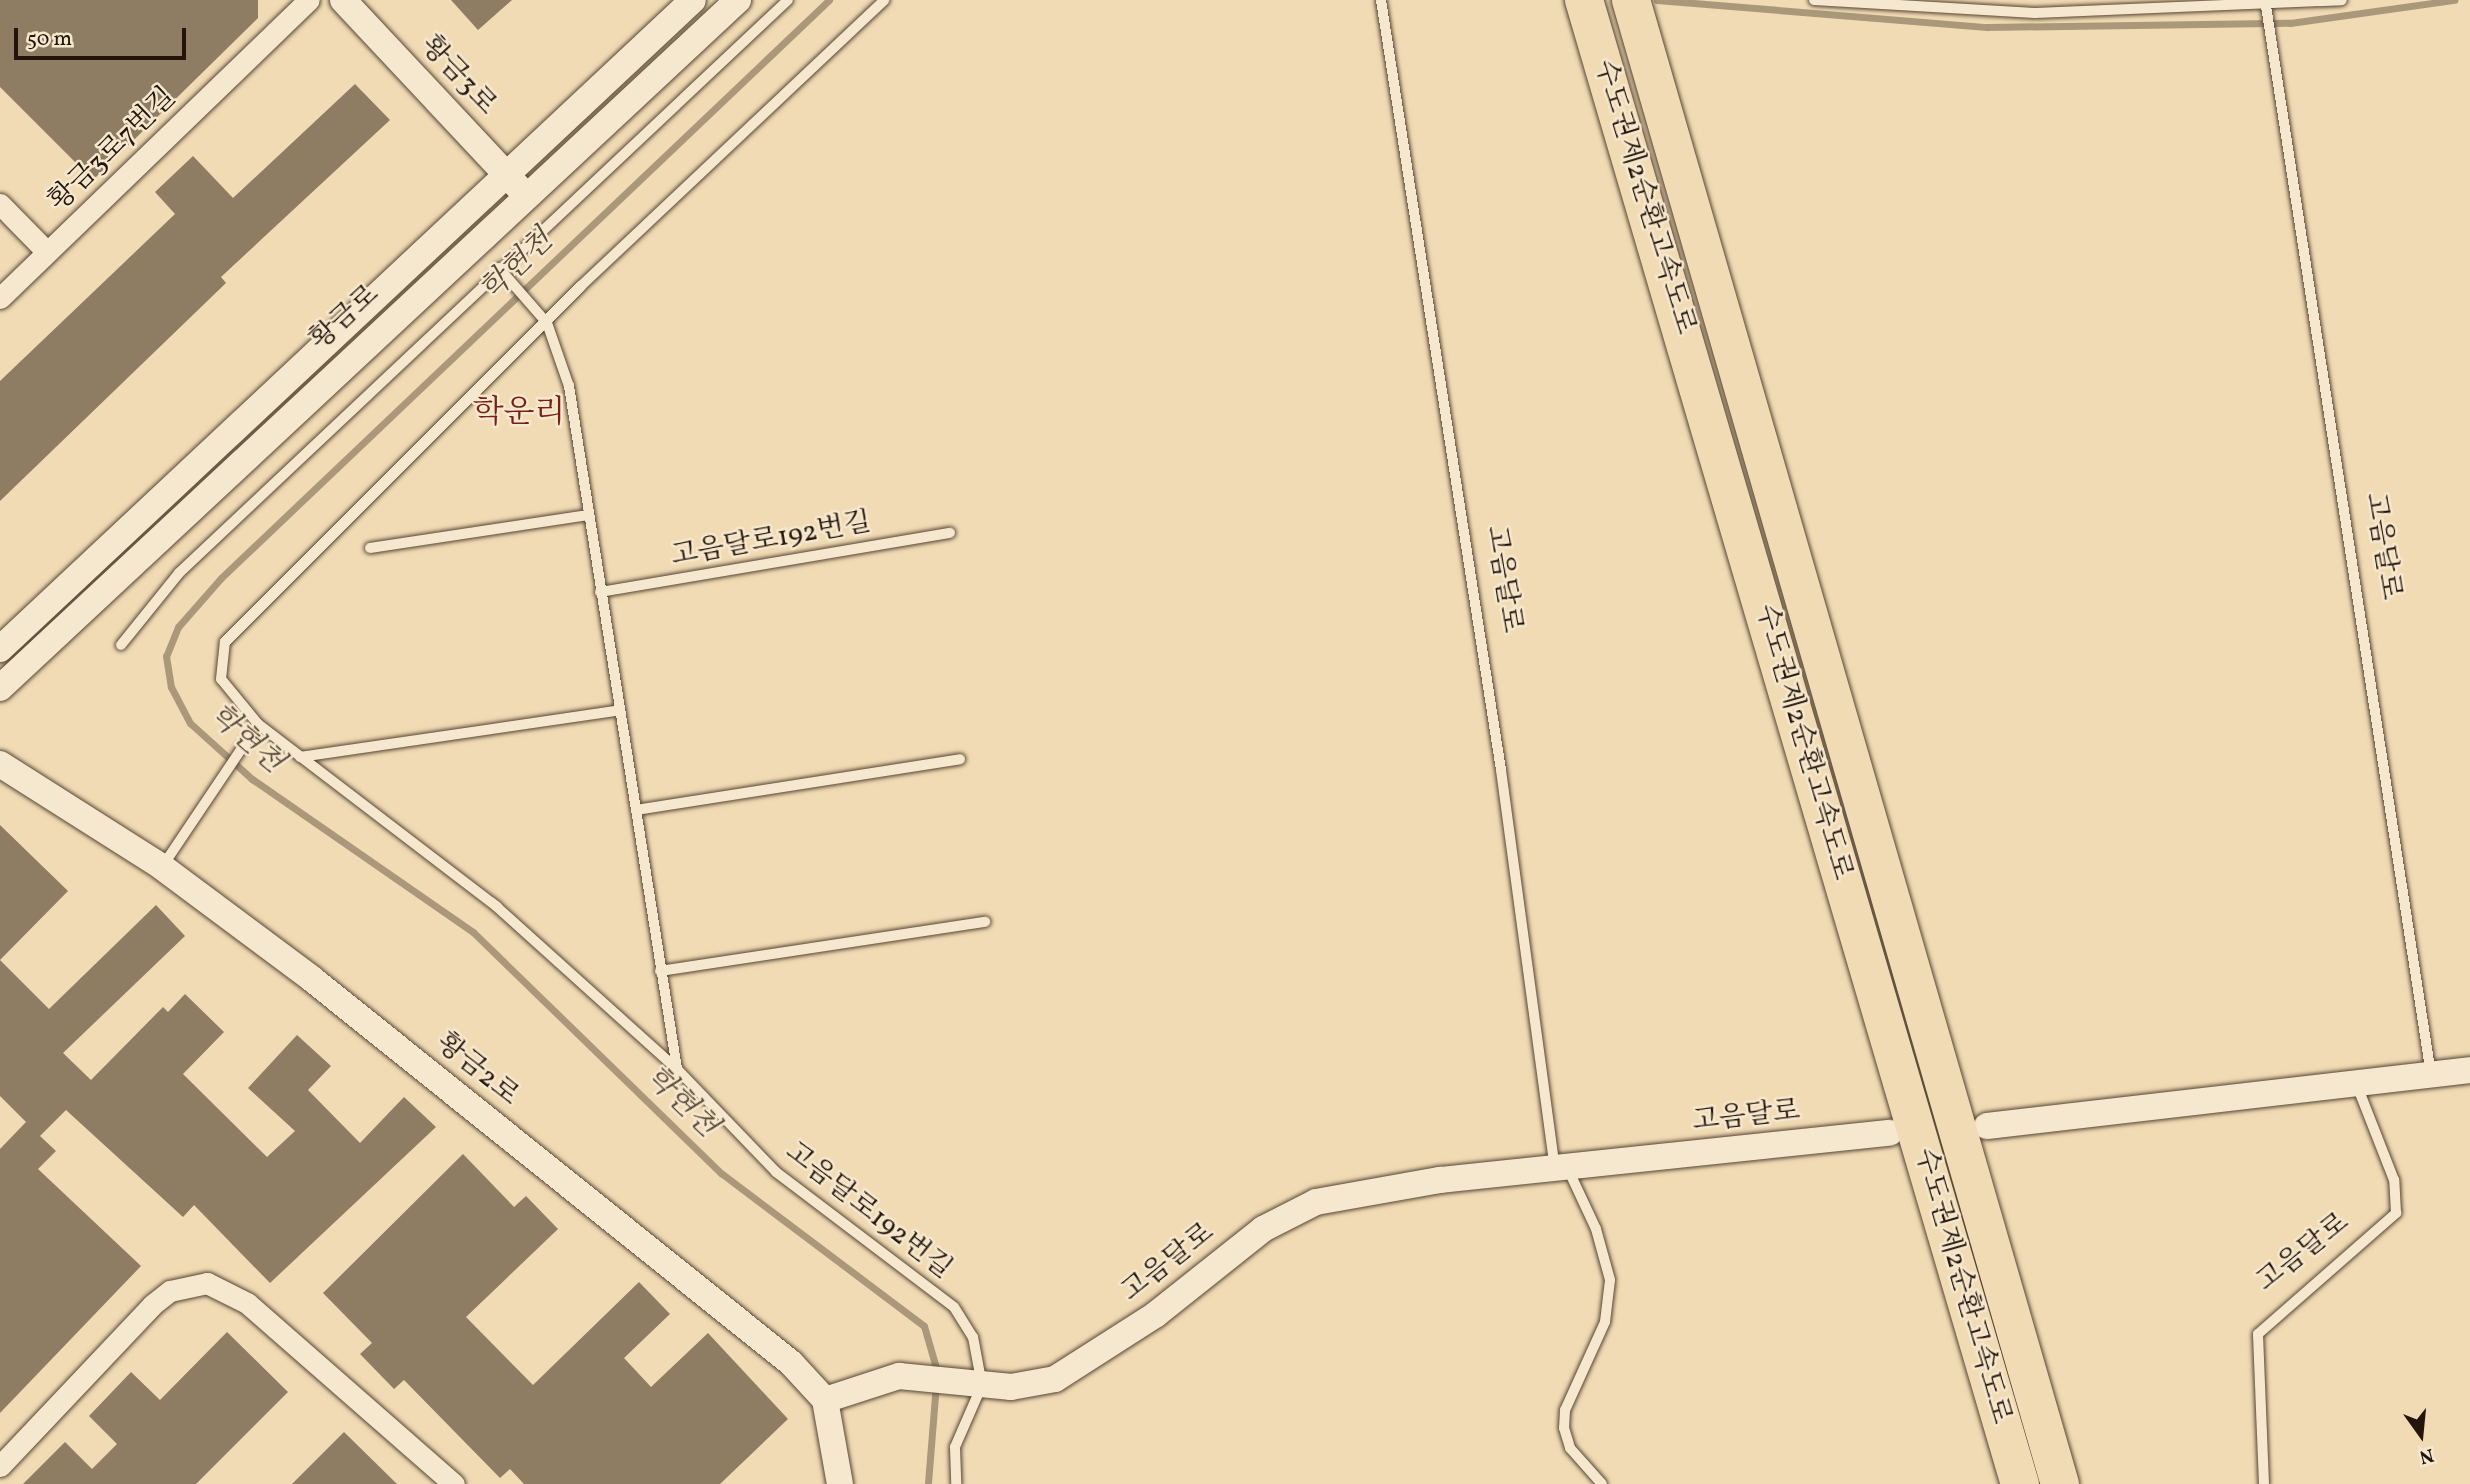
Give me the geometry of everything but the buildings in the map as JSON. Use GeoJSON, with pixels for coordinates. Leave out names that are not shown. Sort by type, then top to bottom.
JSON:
{"type":"FeatureCollection","features":[{"type":"Feature","properties":{"kind":"highway","name":"수도권제2순환고속도로"},"geometry":{"type":"LineString","coordinates":[[1584,0],[1612,85],[2020,1484]]}},
{"type":"Feature","properties":{"kind":"highway","name":"수도권제2순환고속도로"},"geometry":{"type":"LineString","coordinates":[[1631,0],[1665,108],[2060,1484]]}},
{"type":"Feature","properties":{"kind":"street","name":"황금3로7번길"},"geometry":{"type":"LineString","coordinates":[[0,298],[309,0]]}},
{"type":"Feature","properties":{"kind":"street","name":"황금3로"},"geometry":{"type":"LineString","coordinates":[[343,0],[526,196]]}},
{"type":"Feature","properties":{"kind":"street","name":"황금로"},"geometry":{"type":"LineString","coordinates":[[0,649],[693,0]]}},
{"type":"Feature","properties":{"kind":"street","name":"황금로"},"geometry":{"type":"LineString","coordinates":[[0,688],[738,0]]}},
{"type":"Feature","properties":{"kind":"street","name":"황금3로7번길"},"geometry":{"type":"LineString","coordinates":[[0,204],[47,252]]}},
{"type":"Feature","properties":{"kind":"street","name":"황금2로"},"geometry":{"type":"LineString","coordinates":[[0,764],[162,867],[750,1329],[825,1400]]}},
{"type":"Feature","properties":{"kind":"street"},"geometry":{"type":"LineString","coordinates":[[1987,1126],[2470,1070]]}},
{"type":"Feature","properties":{"kind":"street","name":"고음달로"},"geometry":{"type":"LineString","coordinates":[[825,1400],[877,1381],[917,1377],[972,1384],[1035,1386],[1074,1371],[1263,1229],[1315,1202],[1561,1168],[1890,1133]]}},
{"type":"Feature","properties":{"kind":"street"},"geometry":{"type":"LineString","coordinates":[[0,1466],[152,1305],[170,1291],[207,1283],[247,1303],[454,1484]]}},
{"type":"Feature","properties":{"kind":"street"},"geometry":{"type":"LineString","coordinates":[[825,1400],[840,1484]]}},
{"type":"Feature","properties":{"kind":"lane"},"geometry":{"type":"LineString","coordinates":[[121,645],[179,573],[499,268],[788,0]]}},
{"type":"Feature","properties":{"kind":"lane","name":"고음달로192번길"},"geometry":{"type":"LineString","coordinates":[[885,0],[547,323],[225,642],[221,680],[258,724],[497,908],[677,1069],[776,1172],[954,1307],[973,1337],[972,1384]]}},
{"type":"Feature","properties":{"kind":"lane","name":"고음달로"},"geometry":{"type":"LineString","coordinates":[[1381,0],[1561,1168],[1596,1229],[1611,1280],[1605,1322],[1565,1410],[1564,1428],[1570,1448],[1602,1484]]}},
{"type":"Feature","properties":{"kind":"lane"},"geometry":{"type":"LineString","coordinates":[[1814,0],[1957,12],[2266,6],[2342,0]]}},
{"type":"Feature","properties":{"kind":"lane","name":"고음달로"},"geometry":{"type":"LineString","coordinates":[[2266,6],[2431,1074]]}},
{"type":"Feature","properties":{"kind":"lane"},"geometry":{"type":"LineString","coordinates":[[499,268],[547,323],[569,386],[617,711],[636,810],[677,1069]]}},
{"type":"Feature","properties":{"kind":"lane"},"geometry":{"type":"LineString","coordinates":[[370,548],[587,515]]}},
{"type":"Feature","properties":{"kind":"lane","name":"고음달로192번길"},"geometry":{"type":"LineString","coordinates":[[600,592],[950,533]]}},
{"type":"Feature","properties":{"kind":"lane"},"geometry":{"type":"LineString","coordinates":[[300,757],[617,711]]}},
{"type":"Feature","properties":{"kind":"lane"},"geometry":{"type":"LineString","coordinates":[[162,867],[258,724]]}},
{"type":"Feature","properties":{"kind":"lane"},"geometry":{"type":"LineString","coordinates":[[636,810],[960,759]]}},
{"type":"Feature","properties":{"kind":"lane"},"geometry":{"type":"LineString","coordinates":[[660,971],[985,922]]}},
{"type":"Feature","properties":{"kind":"lane","name":"고음달로"},"geometry":{"type":"LineString","coordinates":[[2264,1484],[2258,1334],[2396,1213],[2394,1180],[2356,1083]]}},
{"type":"Feature","properties":{"kind":"lane"},"geometry":{"type":"LineString","coordinates":[[956,1484],[955,1447],[972,1384]]}},
{"type":"Feature","properties":{"kind":"waterway","name":"학현천"},"geometry":{"type":"LineString","coordinates":[[829,0],[221,578],[178,627],[166,656],[171,687],[190,723],[252,779],[473,932],[721,1173],[924,1326],[937,1371],[928,1484]]}},
{"type":"Feature","properties":{"kind":"waterway"},"geometry":{"type":"LineString","coordinates":[[1657,0],[1987,27],[2290,23],[2454,0]]}},
{"type":"Feature","properties":{"kind":"district","name":"학운리"},"geometry":{"type":"Point","coordinates":[519,414]}}]}
